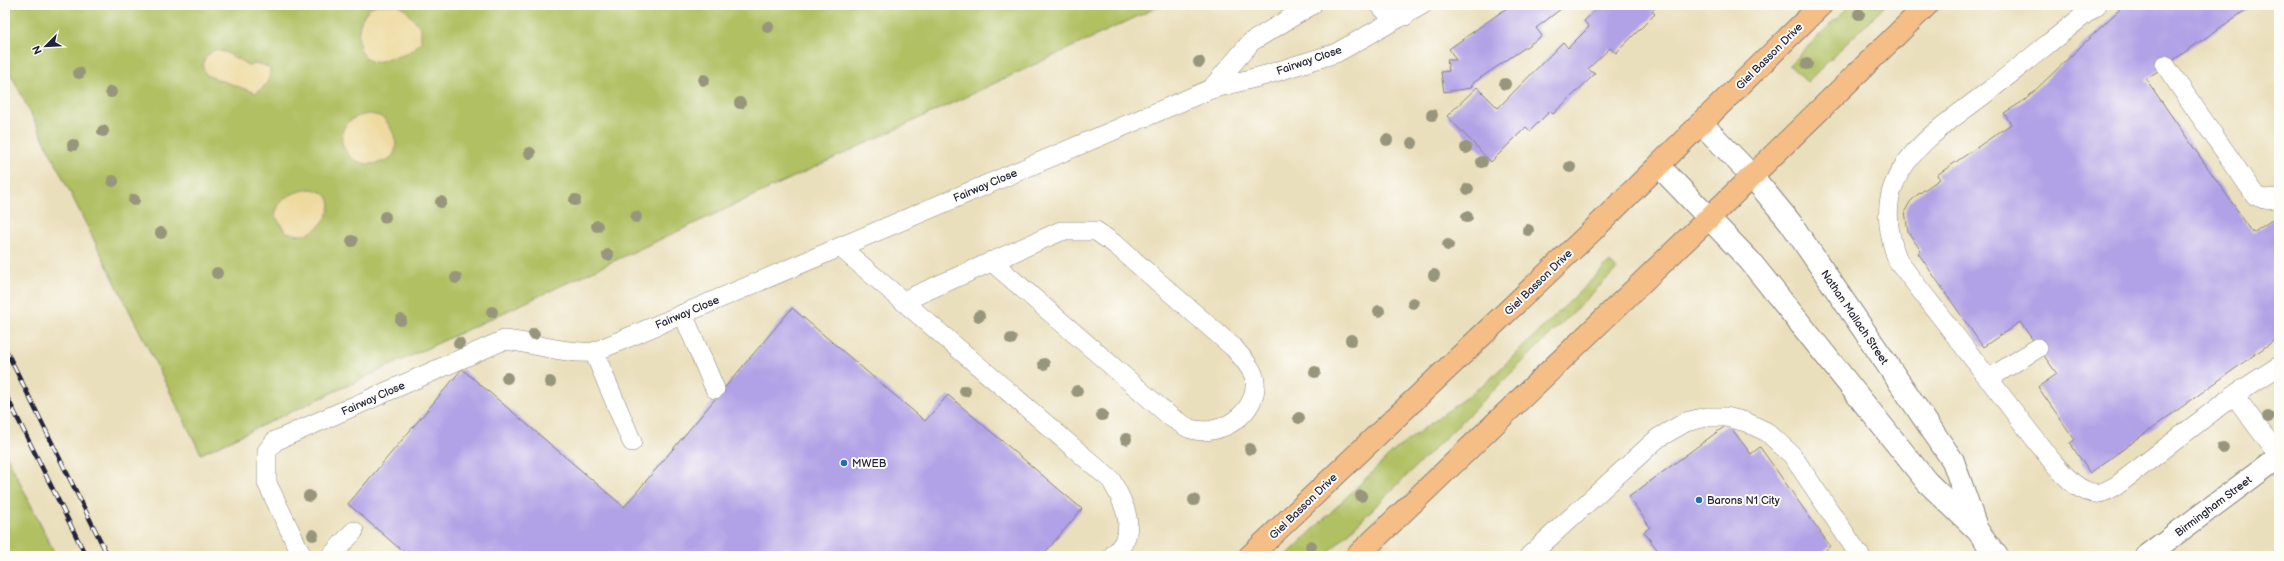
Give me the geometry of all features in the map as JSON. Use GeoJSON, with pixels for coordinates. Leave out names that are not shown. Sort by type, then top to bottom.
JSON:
{"type":"FeatureCollection","features":[{"type":"Feature","properties":{"kind":"main road","name":"Giel Basson Drive"},"geometry":{"type":"LineString","coordinates":[[1250,556],[1659,166],[1821,5]]}},
{"type":"Feature","properties":{"kind":"main road"},"geometry":{"type":"LineString","coordinates":[[1357,556],[1709,218],[1927,5]]}},
{"type":"Feature","properties":{"kind":"street","name":"Nathan Mallach Street"},"geometry":{"type":"LineString","coordinates":[[1702,123],[1752,176],[1790,222],[1953,461],[1977,530]]}},
{"type":"Feature","properties":{"kind":"street","name":"Nathan Mallach Street"},"geometry":{"type":"LineString","coordinates":[[1659,166],[1750,261],[1927,482],[1977,530],[1996,556]]}},
{"type":"Feature","properties":{"kind":"street","name":"Birmingham Street"},"geometry":{"type":"LineString","coordinates":[[2159,552],[2279,456]]}},
{"type":"Feature","properties":{"kind":"lane","name":"Fairway Close"},"geometry":{"type":"LineString","coordinates":[[1211,89],[1251,42],[1312,5]]}},
{"type":"Feature","properties":{"kind":"lane"},"geometry":{"type":"LineString","coordinates":[[1380,5],[1383,10],[1393,15],[1404,16]]}},
{"type":"Feature","properties":{"kind":"lane","name":"Fairway Close"},"geometry":{"type":"LineString","coordinates":[[302,556],[267,484],[267,451],[275,442],[504,340],[534,344],[573,353],[594,352],[1211,89],[1266,75],[1336,53],[1422,5]]}},
{"type":"Feature","properties":{"kind":"lane"},"geometry":{"type":"LineString","coordinates":[[2097,5],[1935,134],[1908,159],[1894,185],[1889,213],[1890,241],[1898,261],[1988,379],[2069,480],[2086,492],[2099,493],[2116,486],[2234,395],[2279,366]]}},
{"type":"Feature","properties":{"kind":"lane"},"geometry":{"type":"LineString","coordinates":[[2165,65],[2255,194],[2264,199],[2279,198]]}},
{"type":"Feature","properties":{"kind":"lane"},"geometry":{"type":"LineString","coordinates":[[903,301],[991,261],[1061,231],[1096,231],[1116,245],[1234,348],[1246,362],[1255,380],[1255,396],[1246,410],[1224,428],[1208,431],[1191,429],[1172,418],[991,261]]}},
{"type":"Feature","properties":{"kind":"lane"},"geometry":{"type":"LineString","coordinates":[[840,247],[1111,480],[1125,504],[1128,519],[1126,537],[1112,556]]}},
{"type":"Feature","properties":{"kind":"lane"},"geometry":{"type":"LineString","coordinates":[[683,314],[715,389]]}},
{"type":"Feature","properties":{"kind":"lane"},"geometry":{"type":"LineString","coordinates":[[1988,379],[2038,348]]}},
{"type":"Feature","properties":{"kind":"lane"},"geometry":{"type":"LineString","coordinates":[[594,352],[632,442]]}},
{"type":"Feature","properties":{"kind":"lane"},"geometry":{"type":"LineString","coordinates":[[2234,395],[2279,456]]}},
{"type":"Feature","properties":{"kind":"lane"},"geometry":{"type":"LineString","coordinates":[[1529,556],[1658,438],[1686,422],[1706,417],[1726,417],[1746,422],[1767,432],[1792,455],[1860,556]]}},
{"type":"Feature","properties":{"kind":"lane"},"geometry":{"type":"LineString","coordinates":[[331,556],[354,531]]}},
{"type":"Feature","properties":{"kind":"green space"},"geometry":{"type":"Polygon","coordinates":[[[5,5],[1162,5],[201,454],[5,62],[5,5]]]}},
{"type":"Feature","properties":{"kind":"green space"},"geometry":{"type":"Polygon","coordinates":[[[1850,5],[1886,5],[1807,82],[1789,65],[1850,5]]]}},
{"type":"Feature","properties":{"kind":"green space"},"geometry":{"type":"Polygon","coordinates":[[[1610,262],[1617,269],[1325,556],[1286,556],[1395,450],[1488,381],[1610,262]]]}},
{"type":"Feature","properties":{"kind":"green space"},"geometry":{"type":"Polygon","coordinates":[[[5,452],[56,556],[5,556],[5,452]]]}},
{"type":"Feature","properties":{"kind":"sand"},"geometry":{"type":"Polygon","coordinates":[[[376,5],[398,5],[405,9],[421,28],[421,42],[403,55],[377,62],[369,60],[364,55],[360,47],[358,38],[359,28],[362,18],[368,10],[376,5]]]}},
{"type":"Feature","properties":{"kind":"sand"},"geometry":{"type":"Polygon","coordinates":[[[214,50],[225,52],[248,65],[261,64],[270,68],[267,82],[256,93],[206,75],[203,64],[205,58],[214,50]]]}},
{"type":"Feature","properties":{"kind":"sand"},"geometry":{"type":"Polygon","coordinates":[[[371,114],[382,117],[387,122],[393,133],[396,146],[392,156],[387,160],[371,164],[358,162],[349,155],[343,146],[342,135],[346,125],[355,118],[371,114]]]}},
{"type":"Feature","properties":{"kind":"sand"},"geometry":{"type":"Polygon","coordinates":[[[312,189],[327,196],[330,204],[327,216],[318,227],[307,234],[300,235],[286,232],[275,216],[280,204],[288,196],[294,193],[312,189]]]}},
{"type":"Feature","properties":{"kind":"building"},"geometry":{"type":"Polygon","coordinates":[[[1511,5],[1566,5],[1536,28],[1542,36],[1473,83],[1471,88],[1444,92],[1441,72],[1449,71],[1447,60],[1456,60],[1449,49],[1511,5]]]}},
{"type":"Feature","properties":{"kind":"building"},"geometry":{"type":"Polygon","coordinates":[[[1601,5],[1658,5],[1652,11],[1655,14],[1616,53],[1610,48],[1588,69],[1595,74],[1553,114],[1550,111],[1530,131],[1526,127],[1491,162],[1447,116],[1477,87],[1498,108],[1563,42],[1568,48],[1589,27],[1584,21],[1601,5]]]}},
{"type":"Feature","properties":{"kind":"building"},"geometry":{"type":"Polygon","coordinates":[[[2124,5],[2253,5],[2146,79],[2253,233],[2279,215],[2279,337],[2090,473],[2070,443],[2075,440],[2038,387],[2057,374],[2020,322],[1983,347],[1918,253],[1921,251],[1908,232],[1905,211],[1910,202],[1917,195],[1940,179],[1937,175],[2011,124],[2004,113],[2025,100],[2124,5]]]}},
{"type":"Feature","properties":{"kind":"building","name":"MWEB"},"geometry":{"type":"Polygon","coordinates":[[[792,308],[925,421],[948,395],[1082,509],[1042,556],[408,556],[348,504],[462,369],[624,507],[792,308]]]}},
{"type":"Feature","properties":{"kind":"building"},"geometry":{"type":"Polygon","coordinates":[[[1728,424],[1751,454],[1760,447],[1830,546],[1823,553],[1824,556],[1662,556],[1644,532],[1650,527],[1629,497],[1728,424]]]}},
{"type":"Feature","properties":{"kind":"railway"},"geometry":{"type":"LineString","coordinates":[[5,348],[108,556]]}},
{"type":"Feature","properties":{"kind":"railway"},"geometry":{"type":"LineString","coordinates":[[5,393],[86,556]]}},
{"type":"Feature","properties":{"kind":"place","name":"MWEB"},"geometry":{"type":"Point","coordinates":[844,463]}},
{"type":"Feature","properties":{"kind":"place","name":"Barons N1 City"},"geometry":{"type":"Point","coordinates":[1699,500]}}]}
